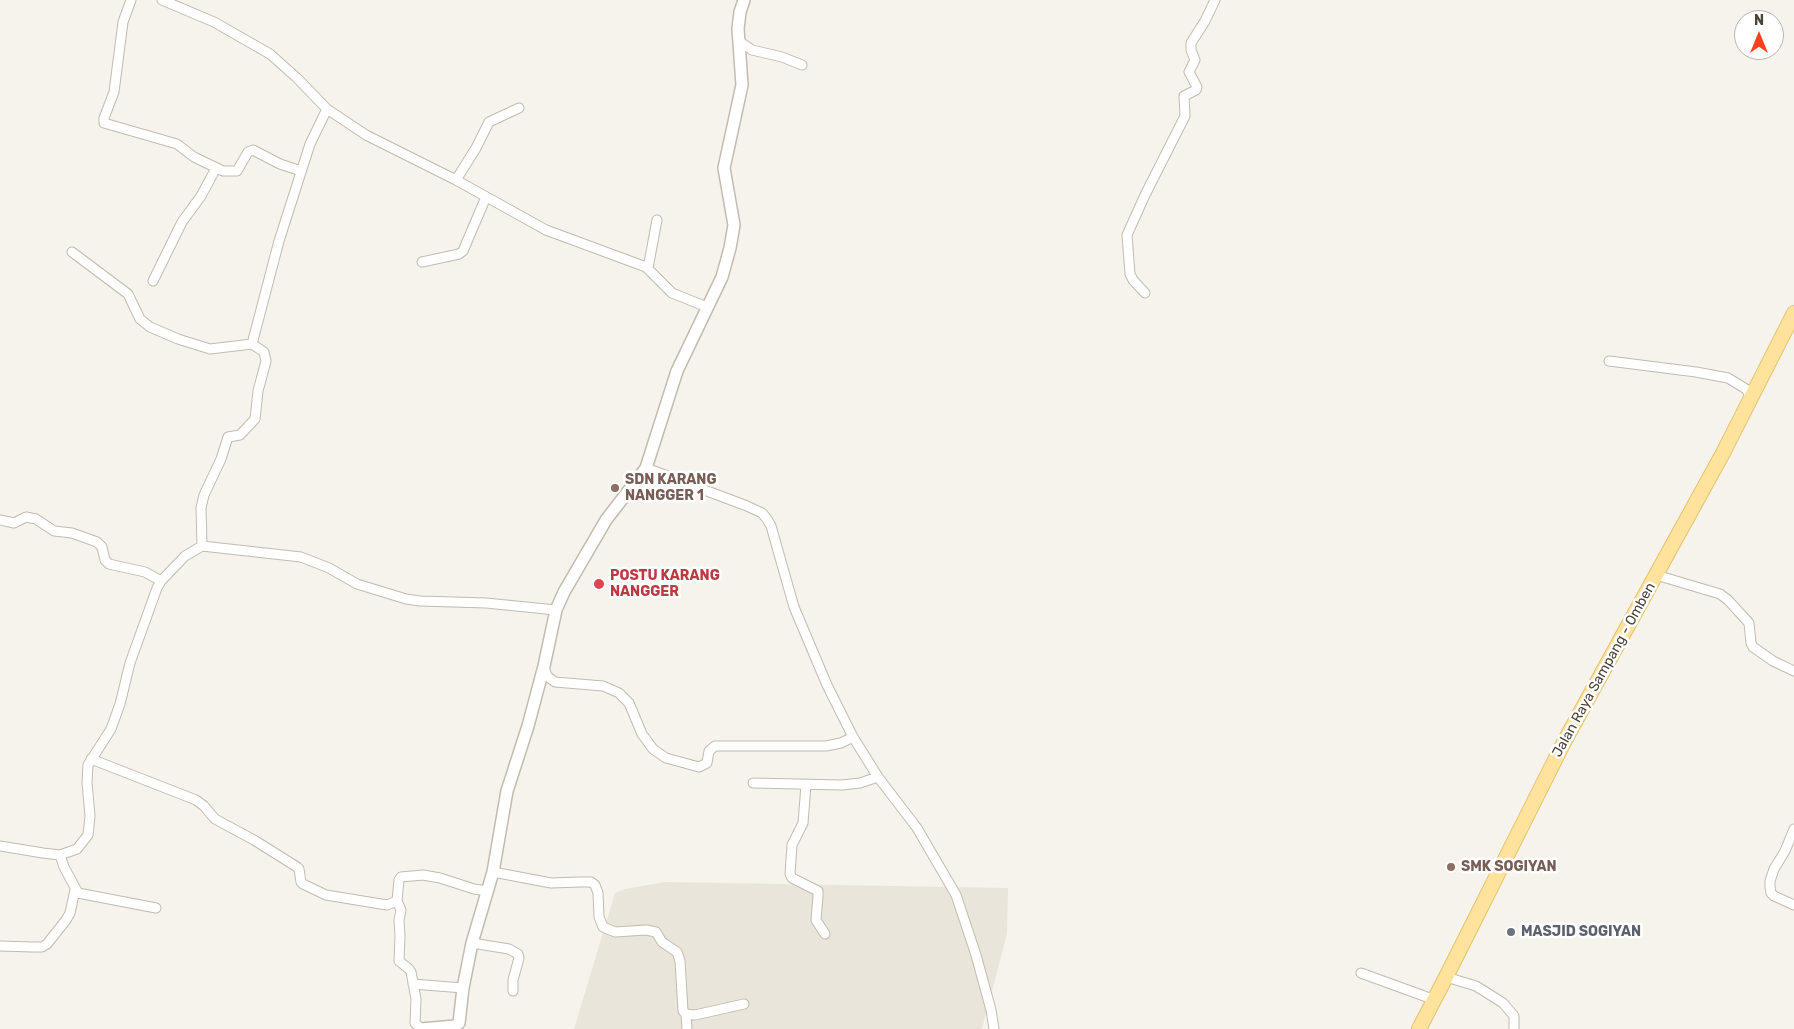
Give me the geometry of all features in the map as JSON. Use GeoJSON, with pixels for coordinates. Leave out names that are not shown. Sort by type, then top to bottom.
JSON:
{"type":"FeatureCollection","features":[{"type":"Feature","properties":{"kind":"main road","name":"Jalan Raya Sampang - Omben"},"geometry":{"type":"LineString","coordinates":[[1419,1029],[1551,767],[1656,575],[1794,313]]}},
{"type":"Feature","properties":{"kind":"street"},"geometry":{"type":"LineString","coordinates":[[131,0],[123,22],[114,92],[103,121],[109,125],[177,144],[194,157],[216,168],[230,172],[237,171],[248,152],[252,150],[280,164],[301,171]]}},
{"type":"Feature","properties":{"kind":"street"},"geometry":{"type":"LineString","coordinates":[[162,0],[214,22],[270,54],[327,109],[366,135],[456,180],[546,230],[648,268],[672,293],[707,307]]}},
{"type":"Feature","properties":{"kind":"street"},"geometry":{"type":"LineString","coordinates":[[487,891],[428,875],[405,876],[399,880],[397,901],[401,910],[398,920],[400,936],[399,961],[409,969],[416,999],[415,1023],[421,1029],[459,1027],[463,988],[472,942],[493,872],[507,791],[528,726],[556,610],[564,592],[606,520],[646,468],[677,371],[722,277],[734,220],[724,168],[742,85],[738,20],[744,0]]}},
{"type":"Feature","properties":{"kind":"street"},"geometry":{"type":"LineString","coordinates":[[1145,293],[1130,274],[1127,235],[1185,116],[1184,96],[1197,88],[1189,72],[1196,60],[1191,50],[1191,43],[1206,21],[1215,0]]}},
{"type":"Feature","properties":{"kind":"street"},"geometry":{"type":"LineString","coordinates":[[739,41],[752,50],[782,56],[802,65]]}},
{"type":"Feature","properties":{"kind":"street"},"geometry":{"type":"LineString","coordinates":[[456,180],[472,156],[489,122],[519,108]]}},
{"type":"Feature","properties":{"kind":"street"},"geometry":{"type":"LineString","coordinates":[[252,344],[301,171],[310,144],[327,109]]}},
{"type":"Feature","properties":{"kind":"street"},"geometry":{"type":"LineString","coordinates":[[153,281],[182,222],[202,196],[216,168]]}},
{"type":"Feature","properties":{"kind":"street"},"geometry":{"type":"LineString","coordinates":[[422,262],[459,254],[463,251],[486,197]]}},
{"type":"Feature","properties":{"kind":"street"},"geometry":{"type":"LineString","coordinates":[[648,268],[657,220]]}},
{"type":"Feature","properties":{"kind":"street"},"geometry":{"type":"LineString","coordinates":[[72,252],[128,294],[140,318],[150,327],[210,349],[252,344],[261,349],[266,356],[258,391],[257,416],[240,435],[229,436],[226,439],[221,459],[202,501],[202,546]]}},
{"type":"Feature","properties":{"kind":"street"},"geometry":{"type":"LineString","coordinates":[[1609,361],[1728,378],[1746,389],[1751,397]]}},
{"type":"Feature","properties":{"kind":"street"},"geometry":{"type":"LineString","coordinates":[[646,468],[755,510],[762,513],[767,519],[771,526],[794,607],[827,685],[853,737],[878,777],[917,828],[956,895],[976,955],[991,1010],[994,1029]]}},
{"type":"Feature","properties":{"kind":"street"},"geometry":{"type":"LineString","coordinates":[[0,520],[14,523],[26,517],[36,519],[54,531],[72,533],[97,542],[102,547],[105,560],[109,564],[145,572],[161,581]]}},
{"type":"Feature","properties":{"kind":"street"},"geometry":{"type":"LineString","coordinates":[[0,846],[60,854],[77,849],[88,835],[90,816],[88,765],[111,728],[141,630],[161,581],[185,556],[202,546],[301,557],[322,565],[357,584],[420,601],[493,603],[556,610]]}},
{"type":"Feature","properties":{"kind":"street"},"geometry":{"type":"LineString","coordinates":[[1656,575],[1720,594],[1750,623],[1751,644],[1753,647],[1780,665],[1794,671]]}},
{"type":"Feature","properties":{"kind":"street"},"geometry":{"type":"LineString","coordinates":[[544,666],[547,676],[555,682],[603,686],[619,693],[630,703],[642,734],[653,749],[666,758],[700,767],[707,763],[709,751],[715,746],[826,746],[841,743],[853,737]]}},
{"type":"Feature","properties":{"kind":"street"},"geometry":{"type":"LineString","coordinates":[[91,759],[196,800],[215,819],[297,866],[301,882],[316,891],[326,895],[382,904],[397,901]]}},
{"type":"Feature","properties":{"kind":"street"},"geometry":{"type":"LineString","coordinates":[[754,783],[842,786],[878,777]]}},
{"type":"Feature","properties":{"kind":"street"},"geometry":{"type":"LineString","coordinates":[[806,785],[803,823],[792,845],[790,874],[792,878],[818,891],[816,920],[825,934]]}},
{"type":"Feature","properties":{"kind":"street"},"geometry":{"type":"LineString","coordinates":[[1794,830],[1786,851],[1774,869],[1770,880],[1771,893],[1794,904]]}},
{"type":"Feature","properties":{"kind":"street"},"geometry":{"type":"LineString","coordinates":[[60,854],[78,893],[156,908]]}},
{"type":"Feature","properties":{"kind":"street"},"geometry":{"type":"LineString","coordinates":[[493,872],[552,883],[591,882],[595,885],[598,892],[599,917],[603,927],[615,932],[646,930],[656,932],[662,942],[677,952],[680,961],[683,1012],[686,1014],[687,1029]]}},
{"type":"Feature","properties":{"kind":"street"},"geometry":{"type":"LineString","coordinates":[[0,946],[42,947],[47,944],[70,913],[75,890]]}},
{"type":"Feature","properties":{"kind":"street"},"geometry":{"type":"LineString","coordinates":[[472,942],[509,949],[518,954],[513,991]]}},
{"type":"Feature","properties":{"kind":"street"},"geometry":{"type":"LineString","coordinates":[[1361,974],[1435,1000]]}},
{"type":"Feature","properties":{"kind":"street"},"geometry":{"type":"LineString","coordinates":[[1446,977],[1476,986],[1503,1003],[1514,1016],[1514,1029]]}},
{"type":"Feature","properties":{"kind":"street"},"geometry":{"type":"LineString","coordinates":[[413,984],[463,988]]}},
{"type":"Feature","properties":{"kind":"street"},"geometry":{"type":"LineString","coordinates":[[686,1014],[695,1015],[744,1004]]}},
{"type":"Feature","properties":{"kind":"shaded area"},"geometry":{"type":"Polygon","coordinates":[[[665,882],[1008,888],[1007,934],[982,1029],[574,1029],[615,893],[625,889],[665,882]]]}},
{"type":"Feature","properties":{"kind":"place","name":"SDN KARANG NANGGER 1"},"geometry":{"type":"Point","coordinates":[615,488]}},
{"type":"Feature","properties":{"kind":"place","name":"POSTU KARANG NANGGER"},"geometry":{"type":"Point","coordinates":[599,584]}},
{"type":"Feature","properties":{"kind":"place","name":"SMK SOGIYAN"},"geometry":{"type":"Point","coordinates":[1451,867]}},
{"type":"Feature","properties":{"kind":"place","name":"MASJID SOGIYAN"},"geometry":{"type":"Point","coordinates":[1511,932]}}]}
